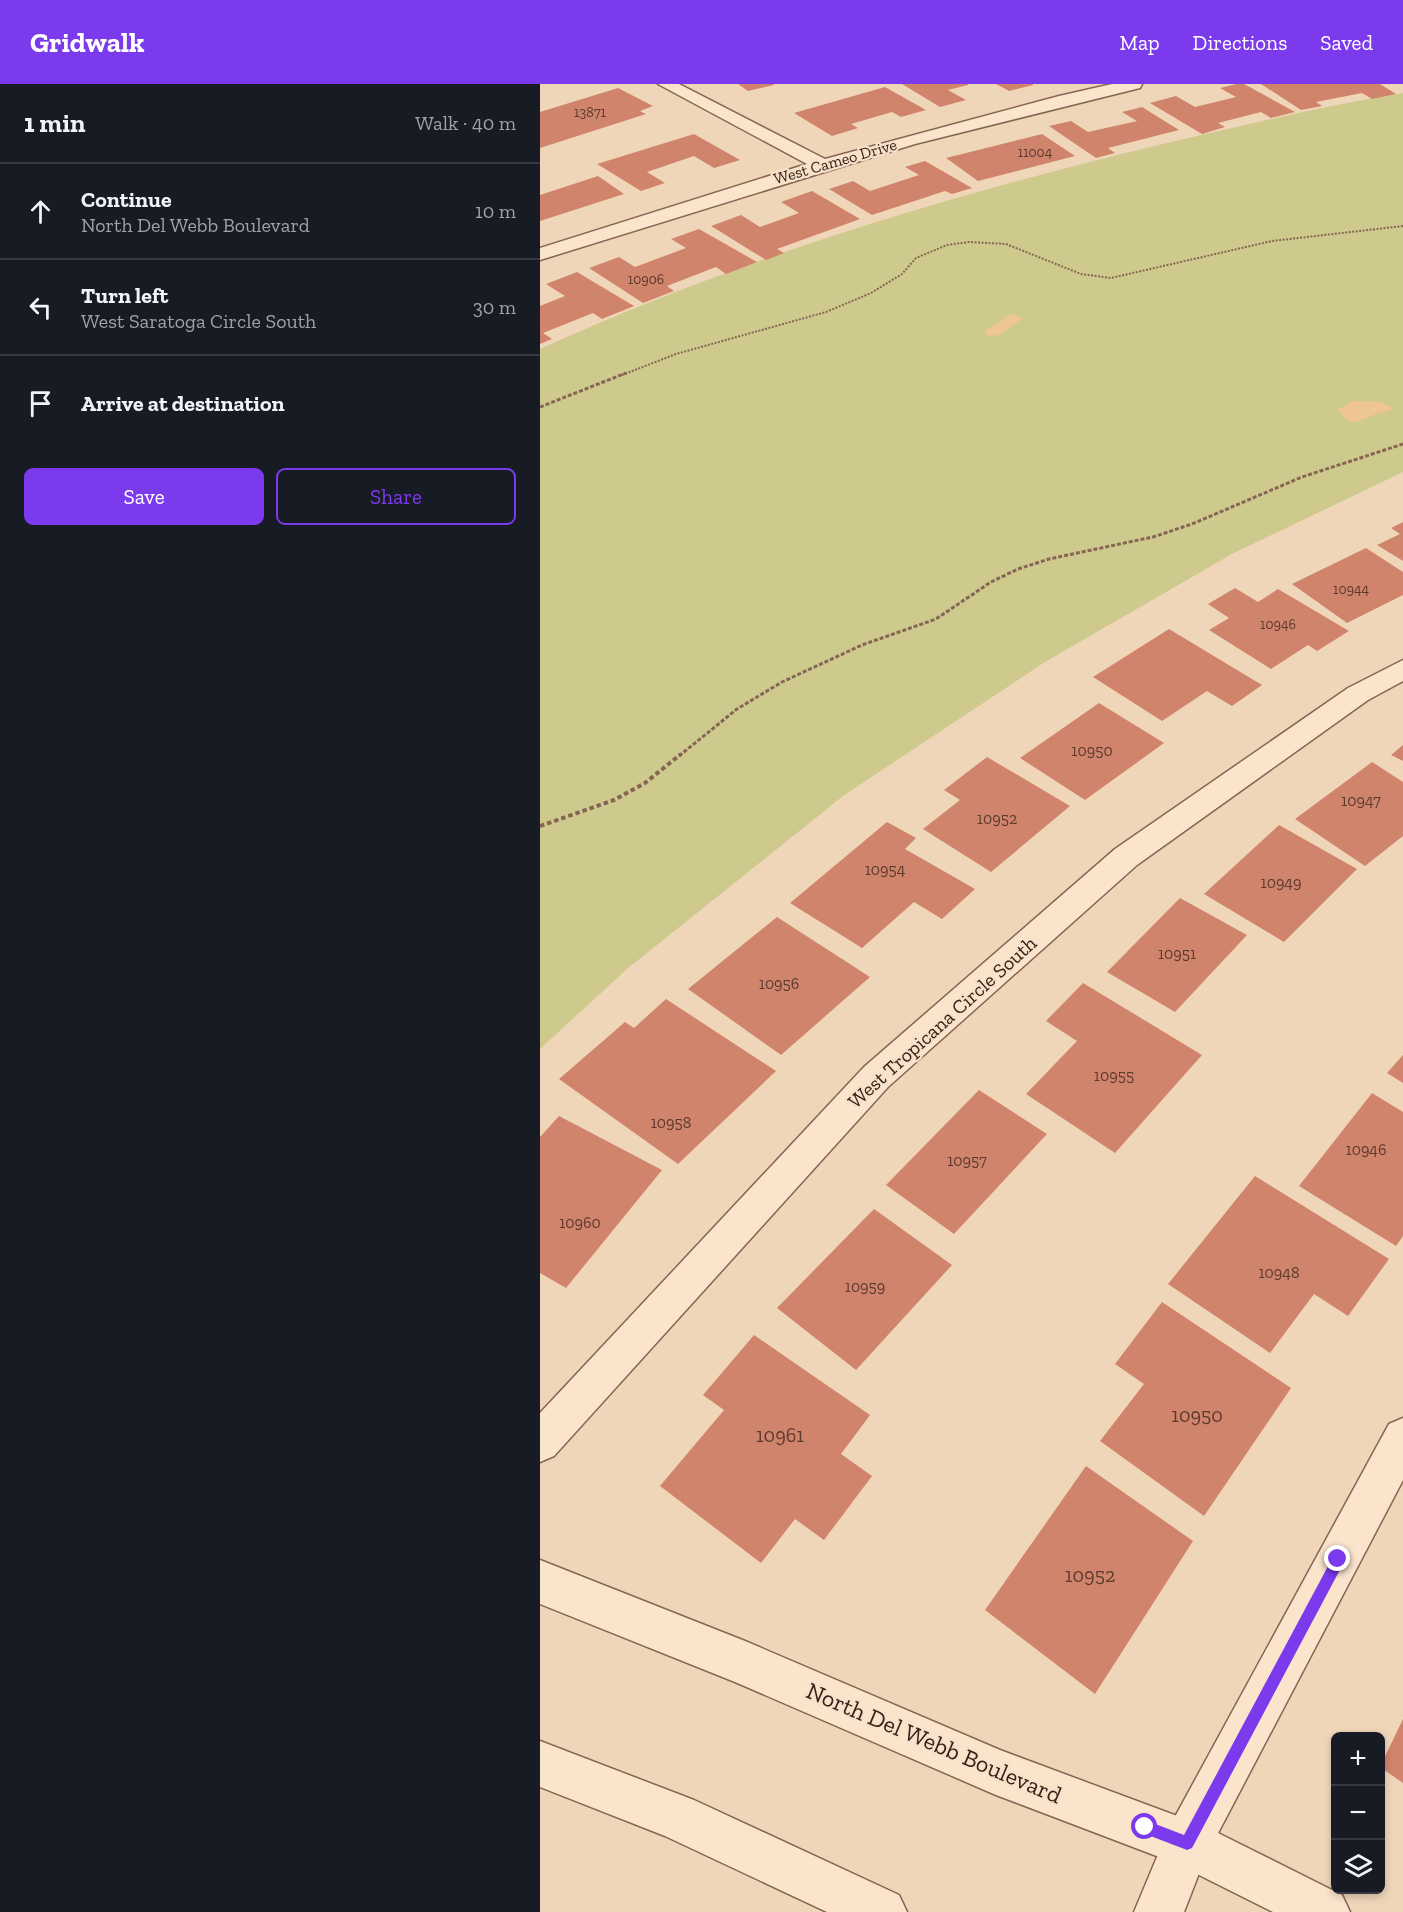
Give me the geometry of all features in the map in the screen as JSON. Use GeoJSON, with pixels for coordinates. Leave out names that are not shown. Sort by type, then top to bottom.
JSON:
{"type":"FeatureCollection","features":[{"type":"Feature","properties":{"kind":"street"},"geometry":{"type":"LineString","coordinates":[[666,84],[820,164]]}},
{"type":"Feature","properties":{"kind":"street","name":"West Cameo Drive"},"geometry":{"type":"LineString","coordinates":[[540,254],[820,164],[1058,100],[1134,84]]}},
{"type":"Feature","properties":{"kind":"street","name":"West Tropicana Circle South"},"geometry":{"type":"LineString","coordinates":[[540,1442],[876,1077],[1126,857],[1358,694],[1403,669]]}},
{"type":"Feature","properties":{"kind":"street"},"geometry":{"type":"LineString","coordinates":[[1159,1912],[1187,1843],[1403,1438]]}},
{"type":"Feature","properties":{"kind":"street","name":"North Del Webb Boulevard"},"geometry":{"type":"LineString","coordinates":[[540,1582],[745,1663],[996,1772],[1187,1843],[1325,1912]]}},
{"type":"Feature","properties":{"kind":"street"},"geometry":{"type":"LineString","coordinates":[[540,1764],[677,1817],[882,1912]]}},
{"type":"Feature","properties":{"kind":"path"},"geometry":{"type":"LineString","coordinates":[[540,407],[676,354],[826,312],[871,293],[902,274],[916,258],[947,245],[969,242],[1006,244],[1031,252],[1081,274],[1111,278],[1272,242],[1403,226]]}},
{"type":"Feature","properties":{"kind":"path"},"geometry":{"type":"LineString","coordinates":[[540,826],[614,800],[645,783],[730,714],[782,682],[844,652],[936,619],[991,582],[1018,569],[1048,559],[1153,537],[1192,524],[1302,477],[1403,444]]}},
{"type":"Feature","properties":{"kind":"shaded area"},"geometry":{"type":"Polygon","coordinates":[[[1403,93],[1403,472],[1232,554],[1045,662],[843,796],[627,969],[540,1049],[540,349],[613,317],[762,260],[915,210],[1146,148],[1306,111],[1403,93]]]}},
{"type":"Feature","properties":{"kind":"sand"},"geometry":{"type":"Polygon","coordinates":[[[1011,314],[1023,318],[999,335],[988,336],[985,331],[1011,314]]]}},
{"type":"Feature","properties":{"kind":"sand"},"geometry":{"type":"Polygon","coordinates":[[[1352,401],[1381,402],[1391,407],[1391,411],[1359,421],[1348,421],[1338,410],[1352,401]]]}},
{"type":"Feature","properties":{"kind":"building"},"geometry":{"type":"Polygon","coordinates":[[[738,84],[774,84],[774,85],[748,91],[738,84]]]}},
{"type":"Feature","properties":{"kind":"building"},"geometry":{"type":"Polygon","coordinates":[[[902,84],[968,85],[948,90],[966,100],[940,107],[902,84]]]}},
{"type":"Feature","properties":{"kind":"building"},"geometry":{"type":"Polygon","coordinates":[[[996,84],[1033,84],[1033,85],[1009,91],[996,84]]]}},
{"type":"Feature","properties":{"kind":"building"},"geometry":{"type":"Polygon","coordinates":[[[1244,84],[1295,112],[1271,118],[1261,112],[1218,123],[1225,127],[1202,134],[1150,103],[1176,96],[1195,107],[1236,97],[1220,88],[1244,84]]]}},
{"type":"Feature","properties":{"kind":"building"},"geometry":{"type":"Polygon","coordinates":[[[1261,84],[1380,84],[1396,94],[1372,99],[1362,93],[1316,102],[1322,106],[1301,110],[1261,84]]]}},
{"type":"Feature","properties":{"kind":"building"},"geometry":{"type":"Polygon","coordinates":[[[885,87],[926,110],[901,117],[892,112],[851,124],[858,128],[832,136],[794,113],[885,87]]]}},
{"type":"Feature","properties":{"kind":"building"},"geometry":{"type":"Polygon","coordinates":[[[618,88],[653,106],[640,111],[646,114],[540,148],[540,112],[618,88]]]}},
{"type":"Feature","properties":{"kind":"building"},"geometry":{"type":"Polygon","coordinates":[[[1142,107],[1179,130],[1108,148],[1115,153],[1096,158],[1049,126],[1071,121],[1088,132],[1137,121],[1122,112],[1142,107]]]}},
{"type":"Feature","properties":{"kind":"building"},"geometry":{"type":"Polygon","coordinates":[[[694,134],[740,160],[714,168],[694,156],[647,172],[665,183],[641,191],[597,164],[694,134]]]}},
{"type":"Feature","properties":{"kind":"building"},"geometry":{"type":"Polygon","coordinates":[[[1042,134],[1075,156],[978,181],[946,158],[1042,134]]]}},
{"type":"Feature","properties":{"kind":"building"},"geometry":{"type":"Polygon","coordinates":[[[925,161],[972,188],[952,194],[945,191],[872,215],[829,189],[853,181],[870,191],[919,175],[905,167],[925,161]]]}},
{"type":"Feature","properties":{"kind":"building"},"geometry":{"type":"Polygon","coordinates":[[[598,176],[624,194],[540,221],[540,195],[598,176]]]}},
{"type":"Feature","properties":{"kind":"building"},"geometry":{"type":"Polygon","coordinates":[[[812,191],[860,219],[777,249],[784,253],[766,260],[711,226],[741,215],[760,227],[799,213],[781,202],[812,191]]]}},
{"type":"Feature","properties":{"kind":"building"},"geometry":{"type":"Polygon","coordinates":[[[699,229],[757,262],[726,274],[716,267],[667,286],[674,291],[643,303],[589,268],[619,257],[635,267],[686,248],[671,239],[699,229]]]}},
{"type":"Feature","properties":{"kind":"building"},"geometry":{"type":"Polygon","coordinates":[[[577,272],[634,306],[602,319],[593,313],[543,333],[552,339],[540,344],[540,306],[565,296],[546,284],[577,272]]]}},
{"type":"Feature","properties":{"kind":"building"},"geometry":{"type":"Polygon","coordinates":[[[1403,522],[1403,561],[1377,545],[1400,534],[1391,528],[1403,522]]]}},
{"type":"Feature","properties":{"kind":"building"},"geometry":{"type":"Polygon","coordinates":[[[1366,548],[1403,572],[1403,595],[1347,623],[1292,584],[1366,548]]]}},
{"type":"Feature","properties":{"kind":"building"},"geometry":{"type":"Polygon","coordinates":[[[1235,588],[1258,602],[1278,589],[1349,631],[1317,651],[1308,645],[1271,669],[1209,630],[1229,618],[1208,604],[1235,588]]]}},
{"type":"Feature","properties":{"kind":"building"},"geometry":{"type":"Polygon","coordinates":[[[1169,629],[1262,685],[1232,706],[1207,691],[1162,721],[1093,677],[1169,629]]]}},
{"type":"Feature","properties":{"kind":"building"},"geometry":{"type":"Polygon","coordinates":[[[1099,703],[1164,743],[1085,800],[1020,758],[1099,703]]]}},
{"type":"Feature","properties":{"kind":"building"},"geometry":{"type":"Polygon","coordinates":[[[1403,745],[1403,761],[1391,755],[1403,745]]]}},
{"type":"Feature","properties":{"kind":"building"},"geometry":{"type":"Polygon","coordinates":[[[987,757],[1070,806],[991,872],[923,829],[960,800],[944,790],[987,757]]]}},
{"type":"Feature","properties":{"kind":"building"},"geometry":{"type":"Polygon","coordinates":[[[1372,762],[1403,782],[1403,836],[1365,866],[1295,819],[1372,762]]]}},
{"type":"Feature","properties":{"kind":"building"},"geometry":{"type":"Polygon","coordinates":[[[887,822],[916,838],[905,849],[975,889],[942,919],[914,902],[862,948],[790,903],[887,822]]]}},
{"type":"Feature","properties":{"kind":"building"},"geometry":{"type":"Polygon","coordinates":[[[1279,825],[1357,869],[1284,942],[1204,894],[1279,825]]]}},
{"type":"Feature","properties":{"kind":"building"},"geometry":{"type":"Polygon","coordinates":[[[1180,898],[1247,935],[1175,1012],[1107,972],[1180,898]]]}},
{"type":"Feature","properties":{"kind":"building"},"geometry":{"type":"Polygon","coordinates":[[[777,917],[870,977],[781,1055],[688,989],[777,917]]]}},
{"type":"Feature","properties":{"kind":"building"},"geometry":{"type":"Polygon","coordinates":[[[1083,983],[1202,1055],[1115,1153],[1026,1094],[1077,1041],[1046,1021],[1083,983]]]}},
{"type":"Feature","properties":{"kind":"building"},"geometry":{"type":"Polygon","coordinates":[[[666,999],[776,1071],[678,1164],[559,1079],[625,1022],[634,1028],[666,999]]]}},
{"type":"Feature","properties":{"kind":"building"},"geometry":{"type":"Polygon","coordinates":[[[1403,1055],[1403,1083],[1387,1073],[1403,1055]]]}},
{"type":"Feature","properties":{"kind":"building"},"geometry":{"type":"Polygon","coordinates":[[[979,1090],[1047,1134],[954,1234],[886,1185],[979,1090]]]}},
{"type":"Feature","properties":{"kind":"building"},"geometry":{"type":"Polygon","coordinates":[[[1372,1093],[1403,1112],[1403,1236],[1396,1246],[1299,1186],[1372,1093]]]}},
{"type":"Feature","properties":{"kind":"building"},"geometry":{"type":"Polygon","coordinates":[[[559,1116],[662,1170],[566,1288],[540,1273],[540,1137],[559,1116]]]}},
{"type":"Feature","properties":{"kind":"building"},"geometry":{"type":"Polygon","coordinates":[[[1255,1176],[1389,1259],[1348,1316],[1314,1294],[1270,1353],[1168,1284],[1255,1176]]]}},
{"type":"Feature","properties":{"kind":"building"},"geometry":{"type":"Polygon","coordinates":[[[874,1209],[952,1265],[856,1370],[777,1308],[874,1209]]]}},
{"type":"Feature","properties":{"kind":"building"},"geometry":{"type":"Polygon","coordinates":[[[1162,1302],[1291,1388],[1204,1516],[1100,1441],[1144,1384],[1115,1364],[1162,1302]]]}},
{"type":"Feature","properties":{"kind":"building"},"geometry":{"type":"Polygon","coordinates":[[[754,1335],[870,1415],[841,1454],[872,1476],[824,1540],[795,1519],[761,1563],[660,1486],[724,1410],[703,1395],[754,1335]]]}},
{"type":"Feature","properties":{"kind":"building"},"geometry":{"type":"Polygon","coordinates":[[[1086,1466],[1193,1541],[1095,1694],[985,1610],[1086,1466]]]}},
{"type":"Feature","properties":{"kind":"building"},"geometry":{"type":"Polygon","coordinates":[[[1403,1719],[1403,1783],[1385,1770],[1385,1757],[1403,1719]]]}},
{"type":"Feature","properties":{"kind":"route"},"geometry":{"type":"LineString","coordinates":[[1145,1827],[1187,1843],[1338,1559]]}}]}
